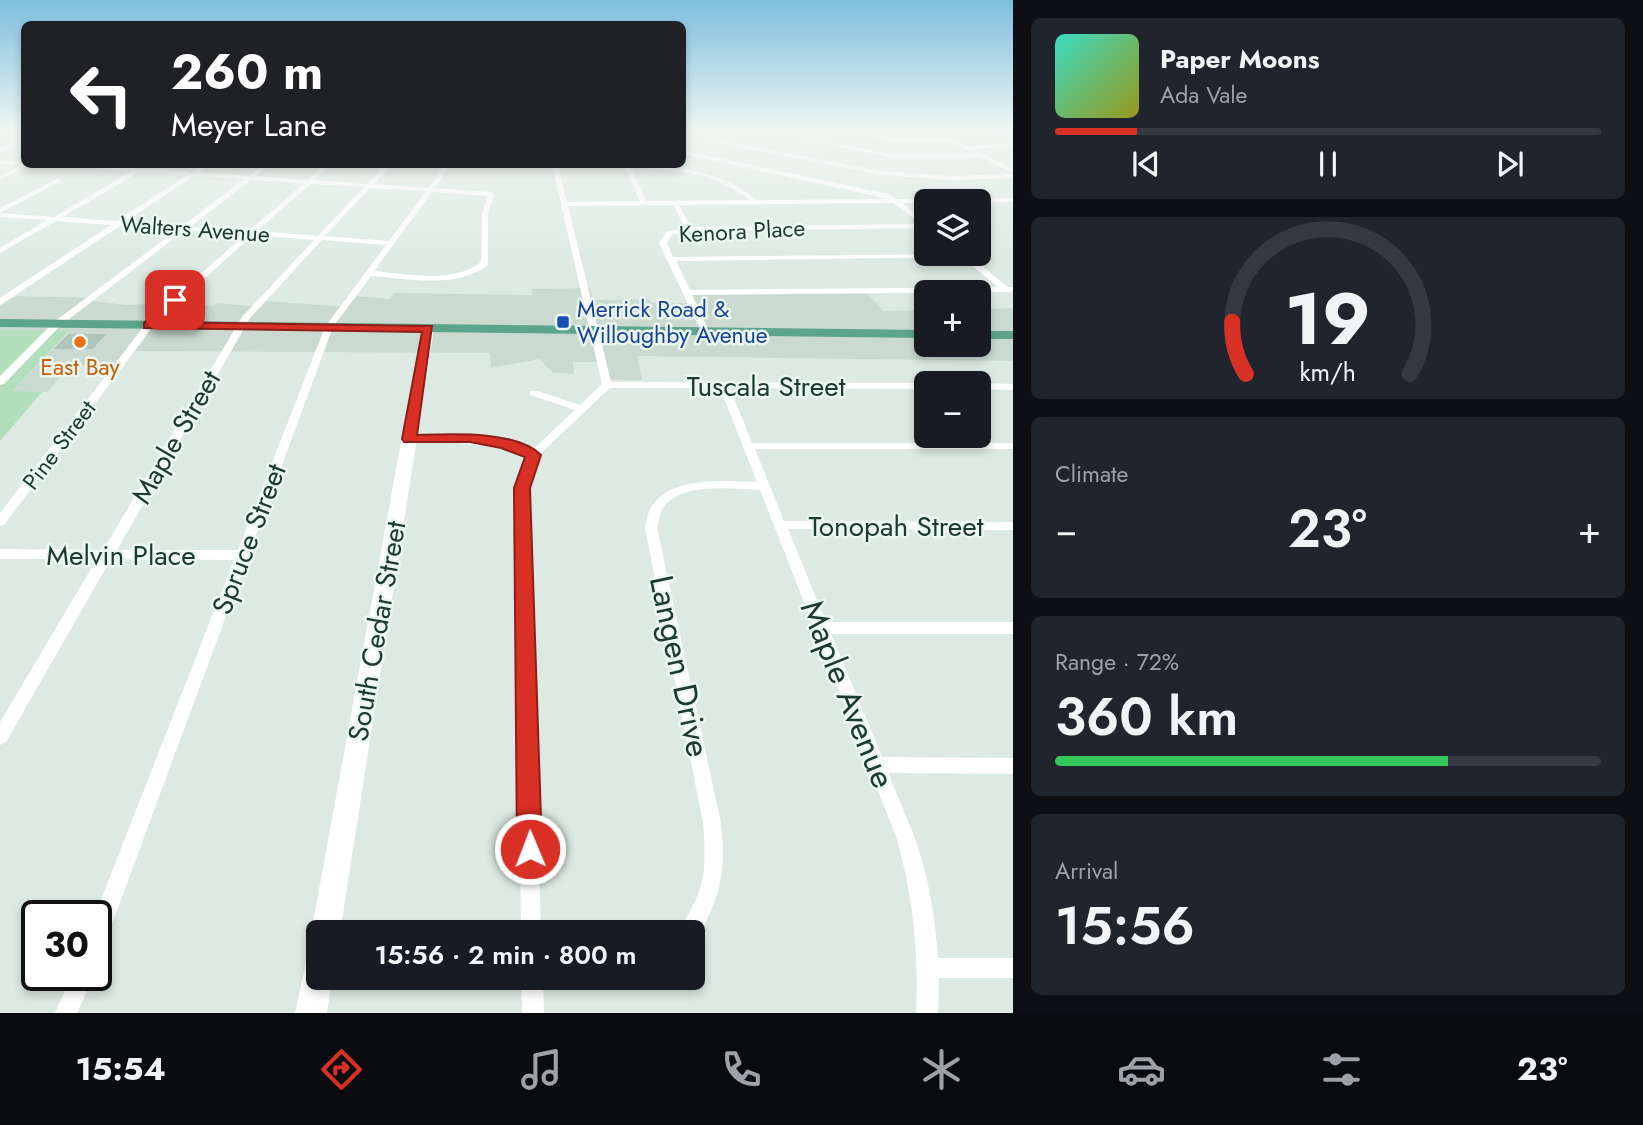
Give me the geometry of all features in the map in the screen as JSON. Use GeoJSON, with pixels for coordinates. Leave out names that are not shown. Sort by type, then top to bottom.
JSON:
{"type":"FeatureCollection","features":[{"type":"Feature","properties":{"kind":"main road"},"geometry":{"type":"LineString","coordinates":[[0,323],[914,334]]}},
{"type":"Feature","properties":{"kind":"main road"},"geometry":{"type":"LineString","coordinates":[[991,335],[1013,335]]}},
{"type":"Feature","properties":{"kind":"street"},"geometry":{"type":"LineString","coordinates":[[0,251],[126,177]]}},
{"type":"Feature","properties":{"kind":"street"},"geometry":{"type":"LineString","coordinates":[[0,302],[190,177]]}},
{"type":"Feature","properties":{"kind":"street"},"geometry":{"type":"LineString","coordinates":[[0,382],[57,324],[252,177]]}},
{"type":"Feature","properties":{"kind":"street"},"geometry":{"type":"LineString","coordinates":[[256,177],[491,193],[486,206],[485,263],[481,268],[455,276],[369,273]]}},
{"type":"Feature","properties":{"kind":"street","name":"Pine Street"},"geometry":{"type":"LineString","coordinates":[[0,522],[148,325],[314,177]]}},
{"type":"Feature","properties":{"kind":"street","name":"Maple Street"},"geometry":{"type":"LineString","coordinates":[[0,737],[246,317],[376,177]]}},
{"type":"Feature","properties":{"kind":"street","name":"Spruce Street"},"geometry":{"type":"LineString","coordinates":[[111,900],[329,327],[440,177]]}},
{"type":"Feature","properties":{"kind":"street"},"geometry":{"type":"LineString","coordinates":[[531,920],[522,488],[533,455],[607,385],[558,177]]}},
{"type":"Feature","properties":{"kind":"street"},"geometry":{"type":"LineString","coordinates":[[632,177],[644,203]]}},
{"type":"Feature","properties":{"kind":"street"},"geometry":{"type":"LineString","coordinates":[[698,177],[735,186],[755,202]]}},
{"type":"Feature","properties":{"kind":"street"},"geometry":{"type":"LineString","coordinates":[[799,177],[888,196],[914,215]]}},
{"type":"Feature","properties":{"kind":"street"},"geometry":{"type":"LineString","coordinates":[[0,213],[59,180]]}},
{"type":"Feature","properties":{"kind":"street"},"geometry":{"type":"LineString","coordinates":[[565,204],[1013,200]]}},
{"type":"Feature","properties":{"kind":"street"},"geometry":{"type":"LineString","coordinates":[[675,203],[689,229]]}},
{"type":"Feature","properties":{"kind":"street","name":"Walters Avenue"},"geometry":{"type":"LineString","coordinates":[[0,213],[390,243]]}},
{"type":"Feature","properties":{"kind":"street","name":"Kenora Place"},"geometry":{"type":"LineString","coordinates":[[705,331],[663,243],[664,237],[674,231],[914,225]]}},
{"type":"Feature","properties":{"kind":"street"},"geometry":{"type":"LineString","coordinates":[[671,259],[914,256]]}},
{"type":"Feature","properties":{"kind":"street"},"geometry":{"type":"LineString","coordinates":[[978,266],[1011,291]]}},
{"type":"Feature","properties":{"kind":"street"},"geometry":{"type":"LineString","coordinates":[[687,293],[1011,291]]}},
{"type":"Feature","properties":{"kind":"street","name":"South Cedar Street"},"geometry":{"type":"LineString","coordinates":[[327,920],[428,328]]}},
{"type":"Feature","properties":{"kind":"street","name":"Tuscala Street"},"geometry":{"type":"LineString","coordinates":[[607,385],[914,386]]}},
{"type":"Feature","properties":{"kind":"street","name":"Maple Avenue"},"geometry":{"type":"LineString","coordinates":[[724,386],[877,765],[917,874],[930,968],[927,1013]]}},
{"type":"Feature","properties":{"kind":"street"},"geometry":{"type":"LineString","coordinates":[[991,386],[1013,387]]}},
{"type":"Feature","properties":{"kind":"street"},"geometry":{"type":"LineString","coordinates":[[534,393],[583,409]]}},
{"type":"Feature","properties":{"kind":"street"},"geometry":{"type":"LineString","coordinates":[[410,439],[470,438],[504,444],[533,455]]}},
{"type":"Feature","properties":{"kind":"street"},"geometry":{"type":"LineString","coordinates":[[748,446],[1013,446]]}},
{"type":"Feature","properties":{"kind":"street","name":"Langen Drive"},"geometry":{"type":"LineString","coordinates":[[697,920],[708,901],[716,863],[714,836],[651,528],[652,512],[663,499],[678,490],[700,486],[763,486]]}},
{"type":"Feature","properties":{"kind":"street","name":"Tonopah Street"},"geometry":{"type":"LineString","coordinates":[[780,525],[1013,526]]}},
{"type":"Feature","properties":{"kind":"street","name":"Melvin Place"},"geometry":{"type":"LineString","coordinates":[[0,554],[243,555]]}},
{"type":"Feature","properties":{"kind":"street"},"geometry":{"type":"LineString","coordinates":[[822,628],[1013,628]]}},
{"type":"Feature","properties":{"kind":"street"},"geometry":{"type":"LineString","coordinates":[[877,765],[1013,766]]}},
{"type":"Feature","properties":{"kind":"street"},"geometry":{"type":"LineString","coordinates":[[930,968],[1013,968]]}},
{"type":"Feature","properties":{"kind":"street"},"geometry":{"type":"LineString","coordinates":[[311,1013],[315,990]]}},
{"type":"Feature","properties":{"kind":"street"},"geometry":{"type":"LineString","coordinates":[[532,990],[533,1013]]}},
{"type":"Feature","properties":{"kind":"shaded area"},"geometry":{"type":"Polygon","coordinates":[[[590,288],[593,300],[649,299],[651,303],[696,303],[692,294],[867,293],[883,311],[914,310],[914,357],[991,357],[991,309],[1013,308],[1013,361],[637,356],[642,380],[610,380],[606,362],[573,362],[574,374],[553,373],[540,359],[491,368],[490,353],[134,351],[123,365],[71,365],[47,392],[11,392],[69,332],[0,330],[0,306],[16,296],[96,298],[93,301],[126,305],[176,303],[213,306],[217,303],[260,307],[265,301],[346,307],[355,296],[390,299],[394,293],[532,295],[532,289],[590,288]]]}},
{"type":"Feature","properties":{"kind":"green space"},"geometry":{"type":"Polygon","coordinates":[[[0,330],[69,331],[12,391],[42,392],[0,441],[0,330]]]}},
{"type":"Feature","properties":{"kind":"building","name":"East Bay"},"geometry":{"type":"Polygon","coordinates":[[[69,335],[104,335],[92,348],[56,348],[69,335]]]}},
{"type":"Feature","properties":{"kind":"place","name":"Merrick Road & Willoughby Avenue"},"geometry":{"type":"Point","coordinates":[563,322]}},
{"type":"Feature","properties":{"kind":"place","name":"East Bay"},"geometry":{"type":"Point","coordinates":[80,342]}},
{"type":"Feature","properties":{"kind":"route"},"geometry":{"type":"LineString","coordinates":[[175,300],[148,325],[428,328],[410,439],[470,438],[504,444],[533,455],[522,488],[530,849]]}}]}
